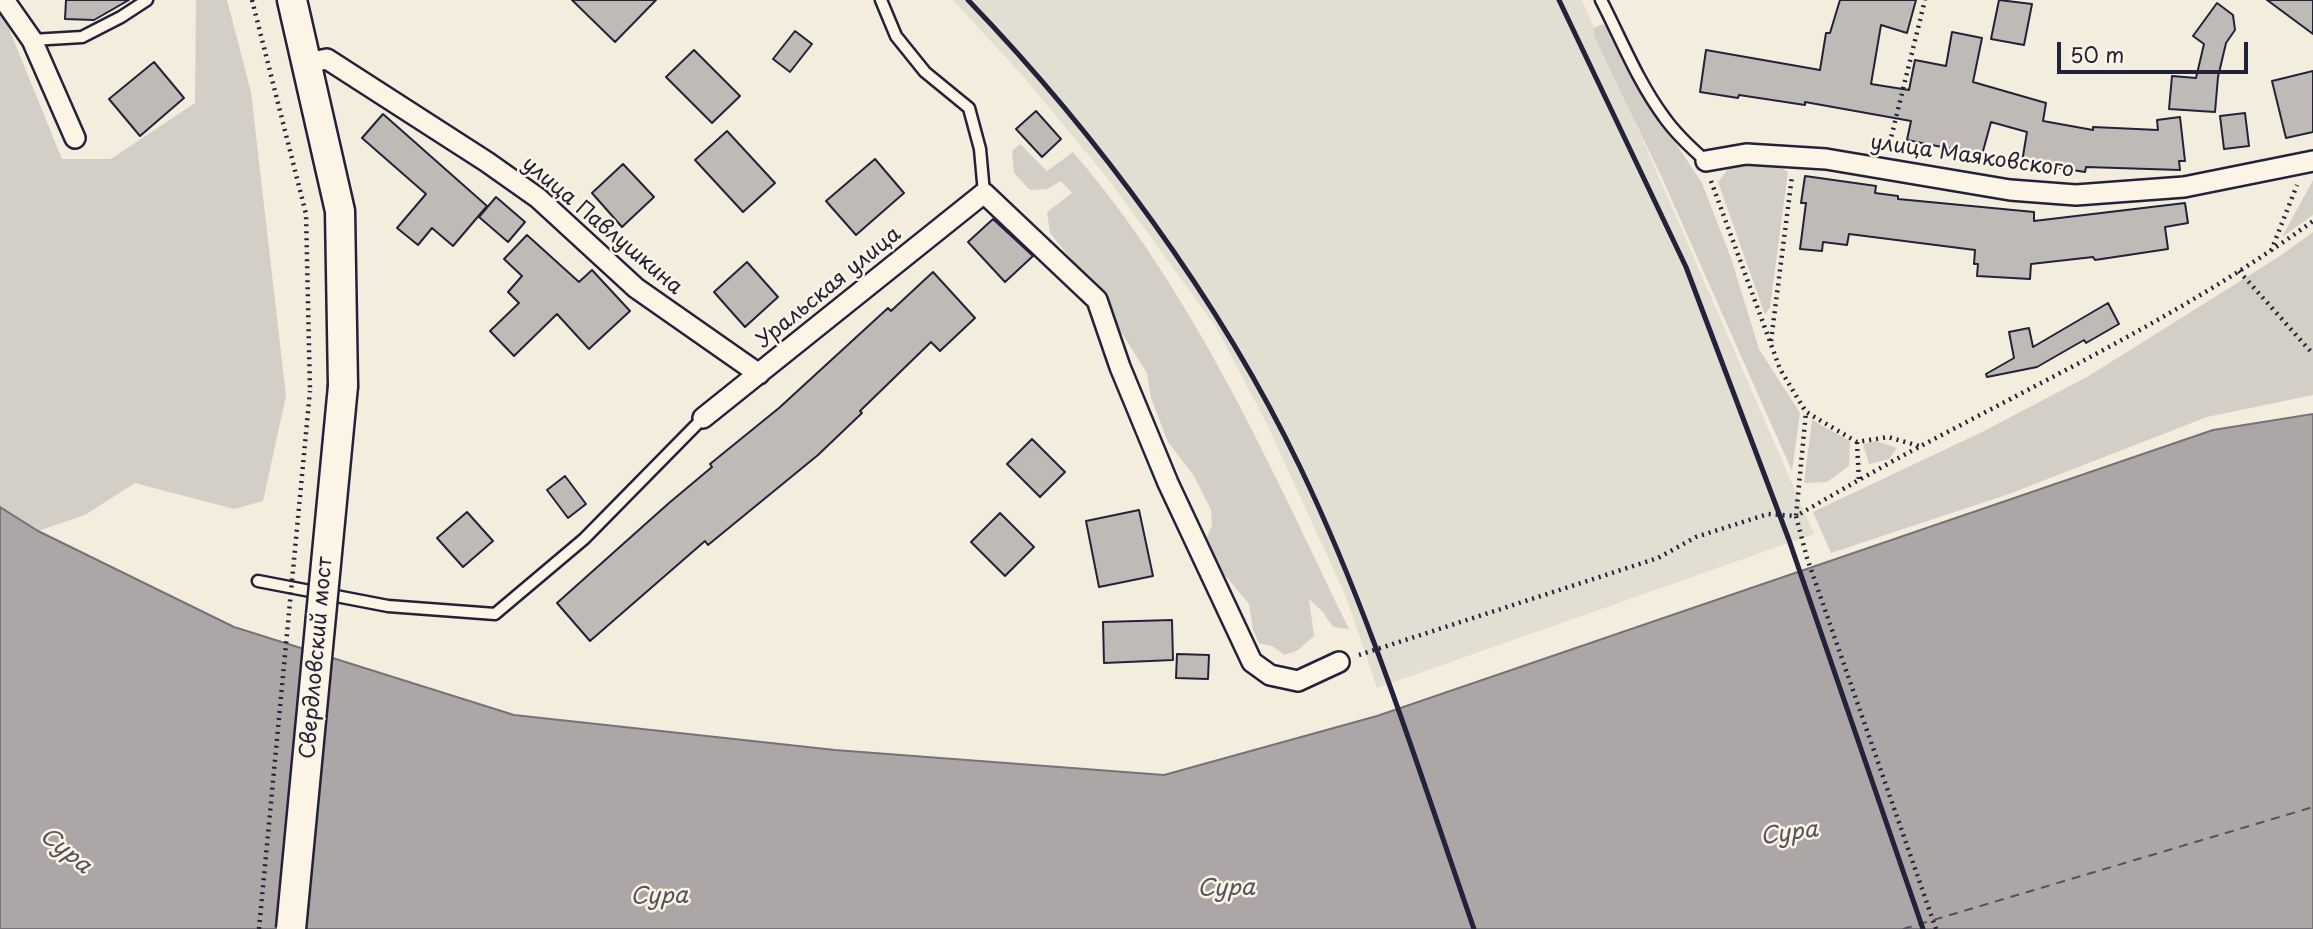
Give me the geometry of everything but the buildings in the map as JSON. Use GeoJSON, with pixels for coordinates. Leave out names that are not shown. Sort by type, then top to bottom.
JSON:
{"type":"FeatureCollection","features":[{"type":"Feature","properties":{"kind":"main road","name":"Свердловский мост"},"geometry":{"type":"LineString","coordinates":[[291,929],[342,386],[340,211],[292,0]]}},
{"type":"Feature","properties":{"kind":"street"},"geometry":{"type":"LineString","coordinates":[[4,0],[32,40],[75,138]]}},
{"type":"Feature","properties":{"kind":"street","name":"улица Павлушкина"},"geometry":{"type":"LineString","coordinates":[[306,63],[327,59],[487,162],[538,198],[636,288],[759,374]]}},
{"type":"Feature","properties":{"kind":"street","name":"улица Маяковского"},"geometry":{"type":"LineString","coordinates":[[1706,161],[1746,154],[1795,156],[2010,190],[2076,195],[2184,187],[2309,162]]}},
{"type":"Feature","properties":{"kind":"street"},"geometry":{"type":"LineString","coordinates":[[984,193],[1097,300],[1120,367],[1168,483],[1252,662],[1270,675],[1298,681],[1339,662]]}},
{"type":"Feature","properties":{"kind":"street","name":"Уральская улица"},"geometry":{"type":"LineString","coordinates":[[703,418],[984,193]]}},
{"type":"Feature","properties":{"kind":"lane"},"geometry":{"type":"LineString","coordinates":[[32,40],[82,37],[147,0]]}},
{"type":"Feature","properties":{"kind":"lane"},"geometry":{"type":"LineString","coordinates":[[881,0],[896,36],[925,72],[969,108],[981,149],[984,193]]}},
{"type":"Feature","properties":{"kind":"lane"},"geometry":{"type":"LineString","coordinates":[[1601,0],[1664,117],[1706,161]]}},
{"type":"Feature","properties":{"kind":"lane"},"geometry":{"type":"LineString","coordinates":[[258,581],[388,606],[495,614],[584,539],[703,418]]}},
{"type":"Feature","properties":{"kind":"path"},"geometry":{"type":"LineString","coordinates":[[252,0],[306,214],[310,391],[259,929]]}},
{"type":"Feature","properties":{"kind":"path"},"geometry":{"type":"LineString","coordinates":[[1884,168],[1925,0]]}},
{"type":"Feature","properties":{"kind":"path"},"geometry":{"type":"LineString","coordinates":[[1771,342],[1795,156]]}},
{"type":"Feature","properties":{"kind":"path"},"geometry":{"type":"LineString","coordinates":[[1706,161],[1713,189],[1780,369],[1806,412],[1857,442],[1888,438],[1920,447]]}},
{"type":"Feature","properties":{"kind":"path"},"geometry":{"type":"LineString","coordinates":[[2271,252],[2309,162]]}},
{"type":"Feature","properties":{"kind":"path"},"geometry":{"type":"LineString","coordinates":[[1339,662],[1658,558],[1696,537],[1768,514],[1796,516],[2086,360],[2271,252],[2313,221]]}},
{"type":"Feature","properties":{"kind":"path"},"geometry":{"type":"LineString","coordinates":[[2239,271],[2313,354]]}},
{"type":"Feature","properties":{"kind":"path"},"geometry":{"type":"LineString","coordinates":[[1806,412],[1796,516],[1807,558],[1936,929]]}},
{"type":"Feature","properties":{"kind":"path"},"geometry":{"type":"LineString","coordinates":[[1857,442],[1859,481]]}},
{"type":"Feature","properties":{"kind":"shaded area"},"geometry":{"type":"Polygon","coordinates":[[[196,0],[227,0],[251,92],[286,396],[263,501],[234,509],[135,483],[85,515],[38,531],[0,507],[0,13],[5,19],[62,159],[111,159],[195,103],[196,0]]]}},
{"type":"Feature","properties":{"kind":"shaded area"},"geometry":{"type":"Polygon","coordinates":[[[953,0],[1582,0],[1814,534],[1377,688],[1346,597],[1267,424],[1216,327],[1109,180],[1022,75],[953,0]]]}},
{"type":"Feature","properties":{"kind":"shaded area"},"geometry":{"type":"Polygon","coordinates":[[[1603,24],[1608,28],[1632,77],[1702,183],[1731,258],[1759,349],[1800,413],[1792,471],[1663,180],[1594,36],[1594,28],[1603,24]]]}},
{"type":"Feature","properties":{"kind":"shaded area"},"geometry":{"type":"Polygon","coordinates":[[[1020,144],[1047,171],[1073,152],[1156,262],[1226,381],[1349,629],[1333,627],[1323,612],[1309,599],[1314,636],[1298,650],[1285,655],[1272,646],[1259,643],[1253,630],[1249,604],[1224,574],[1205,542],[1212,525],[1211,510],[1194,476],[1168,442],[1151,398],[1147,373],[1089,281],[1050,233],[1047,212],[1072,193],[1061,181],[1047,189],[1030,190],[1014,173],[1012,151],[1020,144]]]}},
{"type":"Feature","properties":{"kind":"shaded area"},"geometry":{"type":"Polygon","coordinates":[[[1755,163],[1774,163],[1788,172],[1770,307],[1765,315],[1718,182],[1728,169],[1755,163]]]}},
{"type":"Feature","properties":{"kind":"shaded area"},"geometry":{"type":"Polygon","coordinates":[[[2313,180],[2313,215],[2282,237],[2313,180]]]}},
{"type":"Feature","properties":{"kind":"shaded area"},"geometry":{"type":"Polygon","coordinates":[[[2313,232],[2313,395],[2207,417],[2009,494],[1831,553],[1813,512],[1982,432],[2087,377],[2280,256],[2313,232]]]}},
{"type":"Feature","properties":{"kind":"shaded area"},"geometry":{"type":"Polygon","coordinates":[[[1812,420],[1850,441],[1849,466],[1827,482],[1804,483],[1812,420]]]}},
{"type":"Feature","properties":{"kind":"shaded area"},"geometry":{"type":"Polygon","coordinates":[[[1876,441],[1897,448],[1889,459],[1869,464],[1863,444],[1876,441]]]}},
{"type":"Feature","properties":{"kind":"water","name":"Сура"},"geometry":{"type":"Polygon","coordinates":[[[2313,414],[2313,929],[0,929],[0,507],[38,531],[234,627],[514,715],[835,750],[1164,775],[1377,716],[2213,430],[2313,414]]]}},
{"type":"Feature","properties":{"kind":"ferry route"},"geometry":{"type":"LineString","coordinates":[[1903,929],[2313,807]]}},
{"type":"Feature","properties":{"kind":"railway"},"geometry":{"type":"LineString","coordinates":[[968,0],[1063,106],[1152,221],[1194,281],[1268,404],[1300,467],[1350,580],[1474,929]]}},
{"type":"Feature","properties":{"kind":"railway"},"geometry":{"type":"LineString","coordinates":[[1559,0],[1686,267],[1789,540],[1923,929]]}}]}
